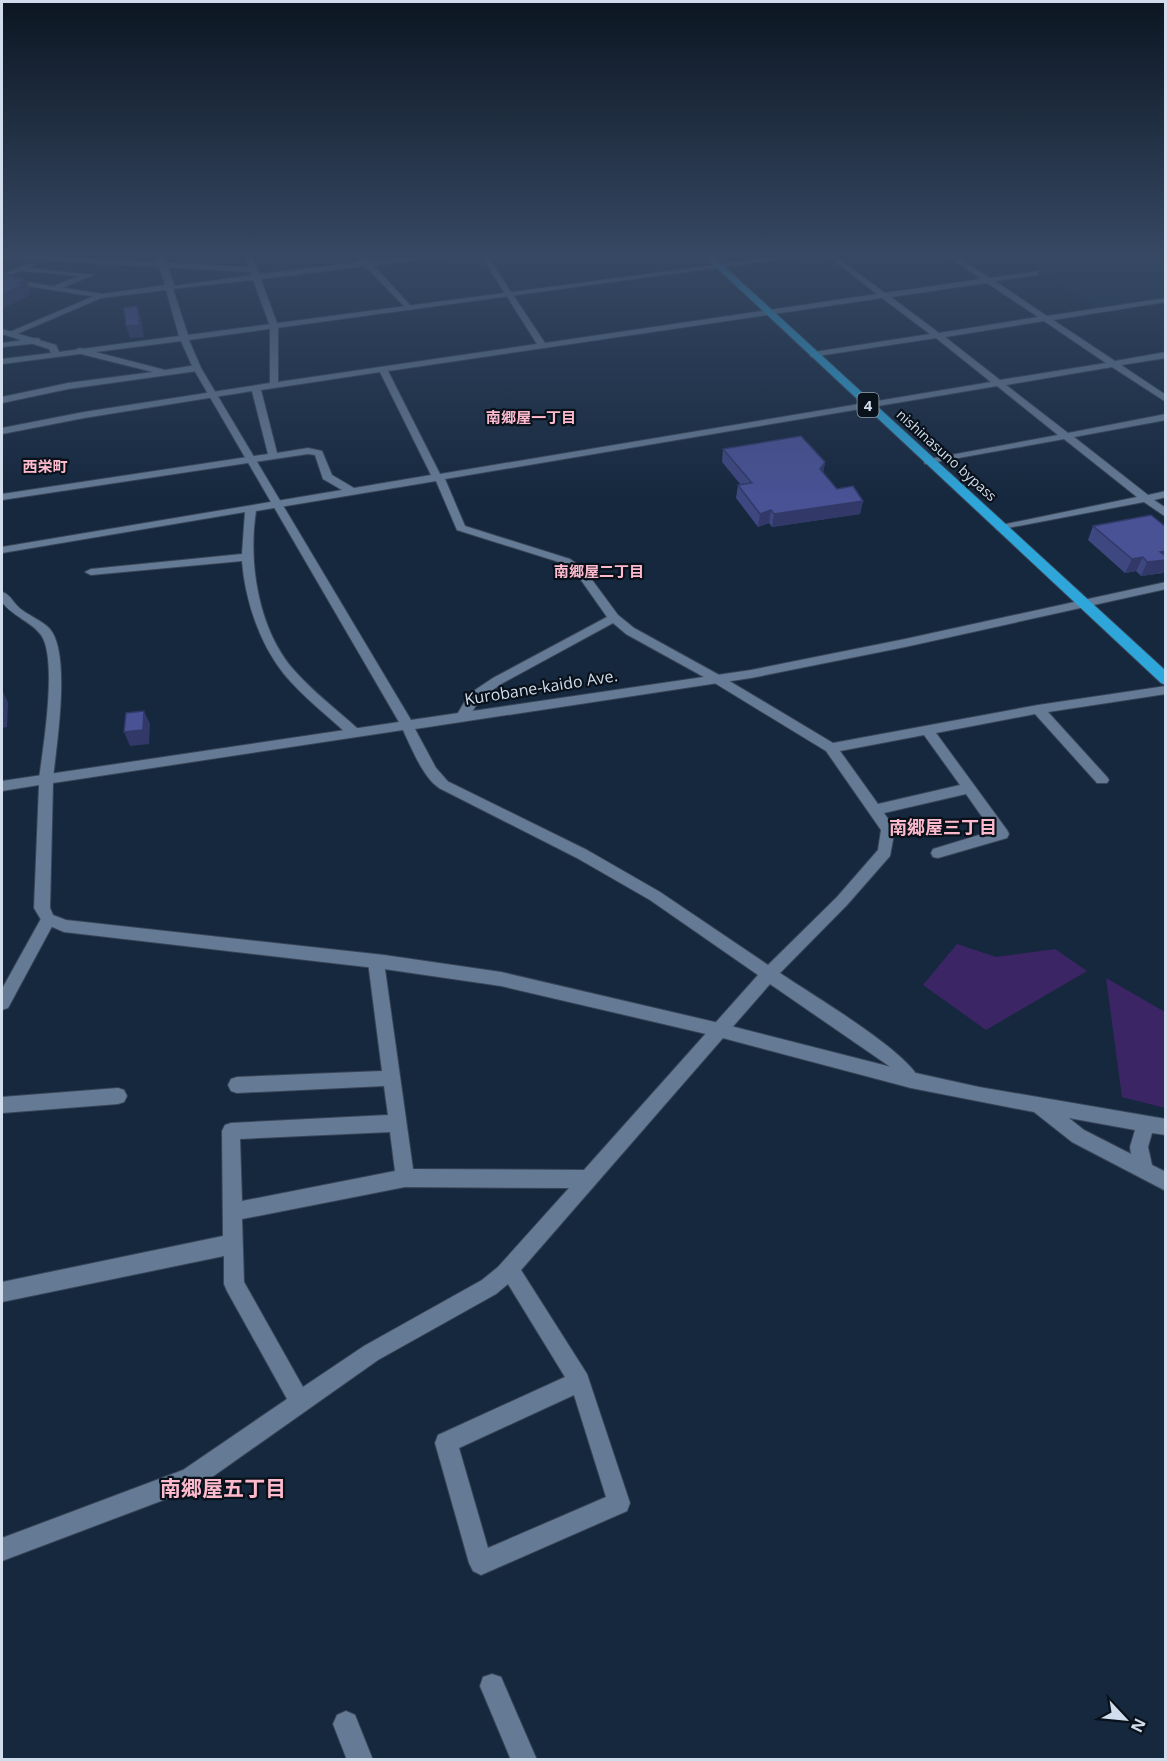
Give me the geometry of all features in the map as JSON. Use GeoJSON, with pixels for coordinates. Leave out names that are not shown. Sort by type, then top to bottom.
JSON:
{"type":"FeatureCollection","features":[{"type":"Feature","properties":{"kind":"highway","name":"nishinasuno bypass"},"geometry":{"type":"LineString","coordinates":[[793,336],[1166,680]]}},
{"type":"Feature","properties":{"kind":"street"},"geometry":{"type":"LineString","coordinates":[[18,336],[53,347],[56,355]]}},
{"type":"Feature","properties":{"kind":"street"},"geometry":{"type":"LineString","coordinates":[[2,362],[191,336]]}},
{"type":"Feature","properties":{"kind":"street"},"geometry":{"type":"LineString","coordinates":[[274,336],[274,385]]}},
{"type":"Feature","properties":{"kind":"street"},"geometry":{"type":"LineString","coordinates":[[536,336],[542,345]]}},
{"type":"Feature","properties":{"kind":"street"},"geometry":{"type":"LineString","coordinates":[[2,432],[84,415],[213,394],[602,336]]}},
{"type":"Feature","properties":{"kind":"street"},"geometry":{"type":"LineString","coordinates":[[814,355],[937,336]]}},
{"type":"Feature","properties":{"kind":"street"},"geometry":{"type":"LineString","coordinates":[[938,336],[1166,514]]}},
{"type":"Feature","properties":{"kind":"street"},"geometry":{"type":"LineString","coordinates":[[1073,336],[1166,399]]}},
{"type":"Feature","properties":{"kind":"street"},"geometry":{"type":"LineString","coordinates":[[184,337],[197,368],[407,726],[430,771],[444,785],[603,866],[655,896],[896,1061],[911,1080]]}},
{"type":"Feature","properties":{"kind":"street"},"geometry":{"type":"LineString","coordinates":[[2,345],[37,341]]}},
{"type":"Feature","properties":{"kind":"street"},"geometry":{"type":"LineString","coordinates":[[80,351],[169,373]]}},
{"type":"Feature","properties":{"kind":"street"},"geometry":{"type":"LineString","coordinates":[[2,550],[278,506],[1166,355]]}},
{"type":"Feature","properties":{"kind":"street"},"geometry":{"type":"LineString","coordinates":[[2,399],[68,386],[197,368]]}},
{"type":"Feature","properties":{"kind":"street"},"geometry":{"type":"LineString","coordinates":[[2,1549],[190,1479],[371,1353],[489,1287],[510,1270],[770,973],[842,901],[885,852],[888,828],[831,748],[717,679],[664,651],[614,618],[580,571],[566,561],[461,528],[383,369]]}},
{"type":"Feature","properties":{"kind":"street"},"geometry":{"type":"LineString","coordinates":[[256,388],[273,455]]}},
{"type":"Feature","properties":{"kind":"street"},"geometry":{"type":"LineString","coordinates":[[928,462],[1166,417]]}},
{"type":"Feature","properties":{"kind":"street"},"geometry":{"type":"LineString","coordinates":[[2,496],[273,455],[317,452],[325,475],[355,493]]}},
{"type":"Feature","properties":{"kind":"street"},"geometry":{"type":"LineString","coordinates":[[1002,528],[1166,494]]}},
{"type":"Feature","properties":{"kind":"street"},"geometry":{"type":"LineString","coordinates":[[251,510],[246,536],[246,558],[247,575],[257,612],[279,658],[291,674],[353,732]]}},
{"type":"Feature","properties":{"kind":"street"},"geometry":{"type":"LineString","coordinates":[[91,572],[246,558]]}},
{"type":"Feature","properties":{"kind":"street","name":"Kurobane-kaido Ave."},"geometry":{"type":"LineString","coordinates":[[2,786],[717,679],[905,643],[1166,585]]}},
{"type":"Feature","properties":{"kind":"street"},"geometry":{"type":"LineString","coordinates":[[2,595],[8,610],[45,631],[54,660],[56,691],[46,779],[42,908],[48,919],[71,927],[376,962],[501,979],[719,1030],[911,1080],[1039,1106],[1166,1127]]}},
{"type":"Feature","properties":{"kind":"street"},"geometry":{"type":"LineString","coordinates":[[462,718],[474,697],[497,681],[614,618]]}},
{"type":"Feature","properties":{"kind":"street"},"geometry":{"type":"LineString","coordinates":[[831,748],[1038,709],[1166,690]]}},
{"type":"Feature","properties":{"kind":"street"},"geometry":{"type":"LineString","coordinates":[[1038,709],[1102,780]]}},
{"type":"Feature","properties":{"kind":"street"},"geometry":{"type":"LineString","coordinates":[[927,730],[1002,834],[938,853]]}},
{"type":"Feature","properties":{"kind":"street"},"geometry":{"type":"LineString","coordinates":[[875,810],[969,788]]}},
{"type":"Feature","properties":{"kind":"street"},"geometry":{"type":"LineString","coordinates":[[2,1003],[48,919]]}},
{"type":"Feature","properties":{"kind":"street"},"geometry":{"type":"LineString","coordinates":[[376,962],[405,1178]]}},
{"type":"Feature","properties":{"kind":"street"},"geometry":{"type":"LineString","coordinates":[[237,1085],[390,1078]]}},
{"type":"Feature","properties":{"kind":"street"},"geometry":{"type":"LineString","coordinates":[[2,1105],[118,1096]]}},
{"type":"Feature","properties":{"kind":"street"},"geometry":{"type":"LineString","coordinates":[[1039,1106],[1078,1136],[1166,1182]]}},
{"type":"Feature","properties":{"kind":"street"},"geometry":{"type":"LineString","coordinates":[[300,1402],[234,1284],[231,1131],[396,1123]]}},
{"type":"Feature","properties":{"kind":"street"},"geometry":{"type":"LineString","coordinates":[[1144,1171],[1139,1147],[1146,1124]]}},
{"type":"Feature","properties":{"kind":"street"},"geometry":{"type":"LineString","coordinates":[[232,1212],[405,1178],[590,1179]]}},
{"type":"Feature","properties":{"kind":"street"},"geometry":{"type":"LineString","coordinates":[[2,1292],[233,1244]]}},
{"type":"Feature","properties":{"kind":"street"},"geometry":{"type":"LineString","coordinates":[[510,1270],[580,1382],[619,1503],[481,1563],[446,1443],[580,1382]]}},
{"type":"Feature","properties":{"kind":"street"},"geometry":{"type":"LineString","coordinates":[[492,1686],[524,1760]]}},
{"type":"Feature","properties":{"kind":"street"},"geometry":{"type":"LineString","coordinates":[[346,1724],[360,1760]]}},
{"type":"Feature","properties":{"kind":"shaded area"},"geometry":{"type":"Polygon","coordinates":[[[957,944],[996,957],[1055,949],[1087,971],[986,1030],[923,985],[957,944]]]}},
{"type":"Feature","properties":{"kind":"shaded area"},"geometry":{"type":"Polygon","coordinates":[[[1106,978],[1165,1012],[1165,1108],[1122,1097],[1106,978]]]}},
{"type":"Feature","properties":{"kind":"building"},"geometry":{"type":"Polygon","coordinates":[[[801,436],[825,462],[820,469],[837,489],[853,486],[863,501],[774,514],[771,510],[760,514],[738,485],[752,483],[723,449],[801,436]]]}},
{"type":"Feature","properties":{"kind":"building"},"geometry":{"type":"Polygon","coordinates":[[[1151,515],[1166,527],[1166,551],[1160,552],[1166,556],[1166,560],[1147,562],[1143,557],[1132,559],[1093,526],[1151,515]]]}},
{"type":"Feature","properties":{"kind":"building"},"geometry":{"type":"Polygon","coordinates":[[[144,711],[143,730],[124,732],[126,713],[144,711]]]}},
{"type":"Feature","properties":{"kind":"district","name":"南郷屋一丁目"},"geometry":{"type":"Point","coordinates":[531,417]}},
{"type":"Feature","properties":{"kind":"district","name":"西栄町"},"geometry":{"type":"Point","coordinates":[45,466]}},
{"type":"Feature","properties":{"kind":"district","name":"南郷屋二丁目"},"geometry":{"type":"Point","coordinates":[599,571]}},
{"type":"Feature","properties":{"kind":"district","name":"南郷屋三丁目"},"geometry":{"type":"Point","coordinates":[943,827]}},
{"type":"Feature","properties":{"kind":"district","name":"南郷屋五丁目"},"geometry":{"type":"Point","coordinates":[223,1488]}}]}
